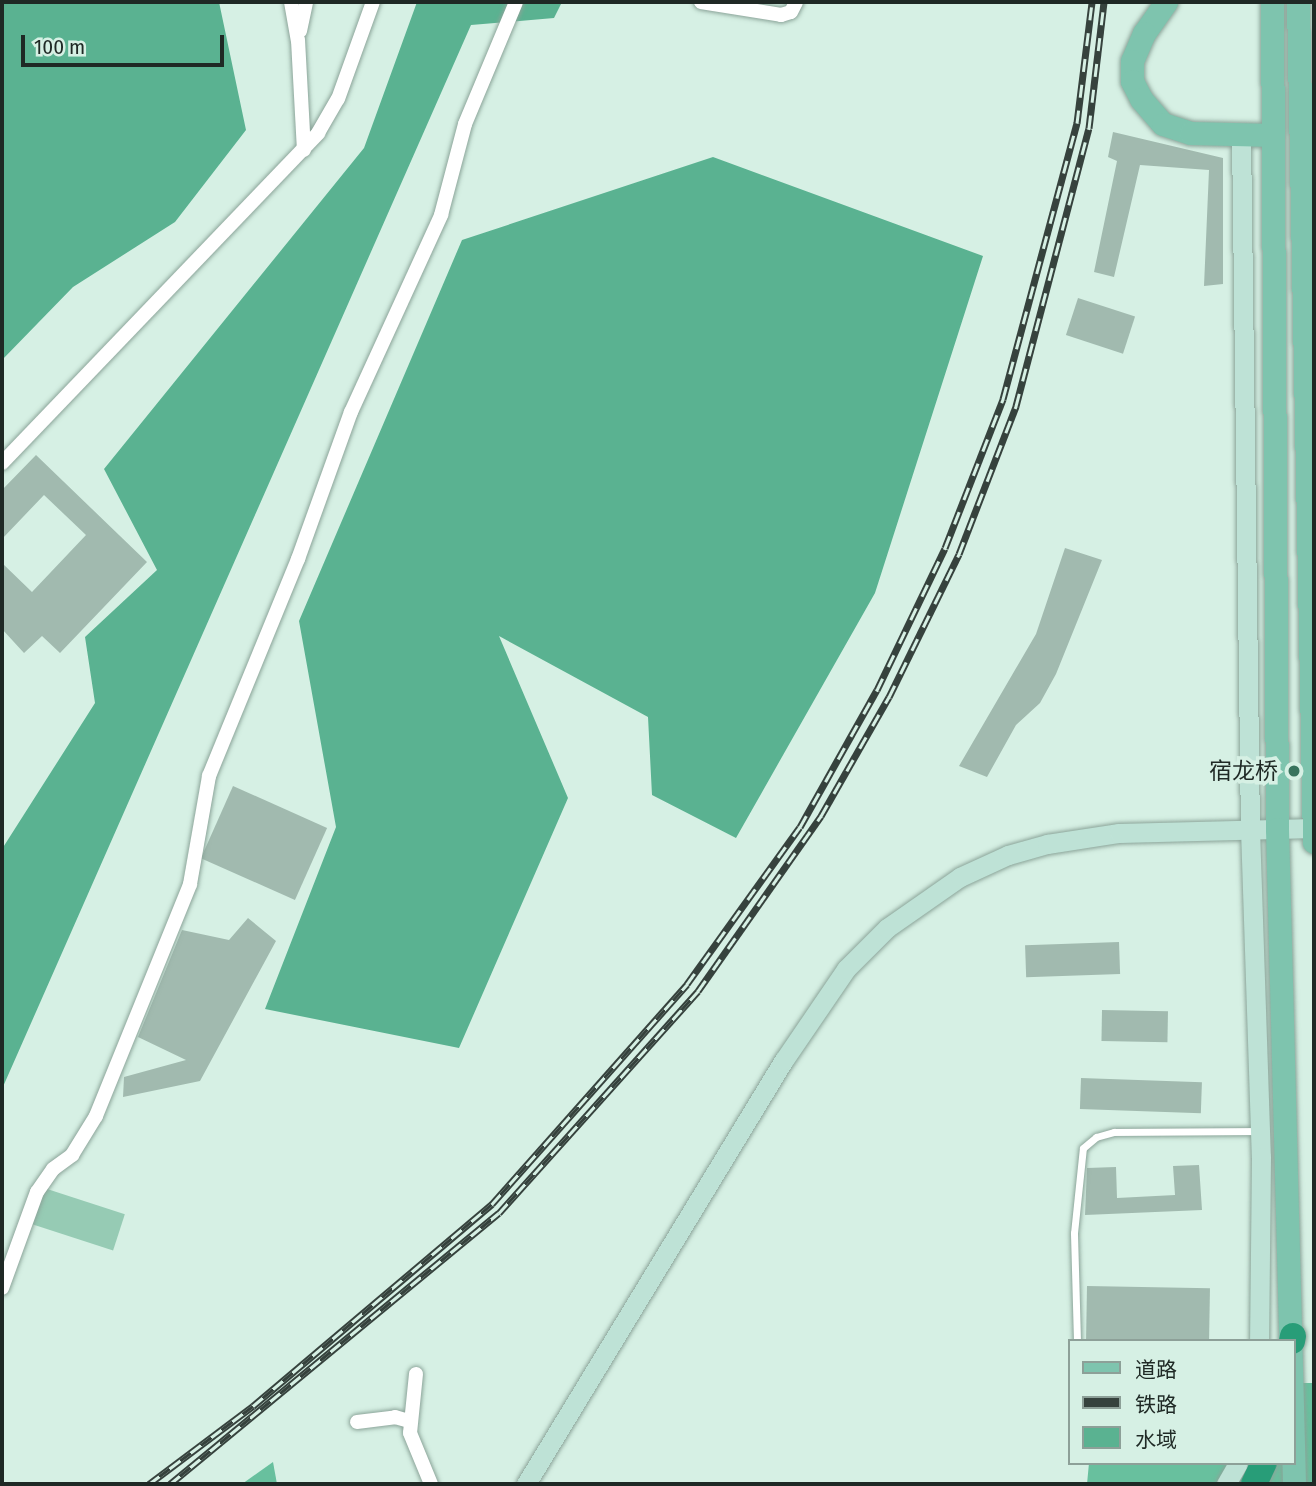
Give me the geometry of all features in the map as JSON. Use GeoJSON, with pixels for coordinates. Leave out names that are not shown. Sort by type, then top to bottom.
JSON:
{"type":"FeatureCollection","features":[{"type":"Feature","properties":{"kind":"highway"},"geometry":{"type":"LineString","coordinates":[[1254,1484],[1263,1465]]}},
{"type":"Feature","properties":{"kind":"main road"},"geometry":{"type":"LineString","coordinates":[[1166,2],[1144,33],[1132,61],[1132,81],[1141,99],[1163,124],[1191,133],[1273,135]]}},
{"type":"Feature","properties":{"kind":"main road"},"geometry":{"type":"LineString","coordinates":[[1272,2],[1278,828],[1293,1338]]}},
{"type":"Feature","properties":{"kind":"main road"},"geometry":{"type":"LineString","coordinates":[[1298,2],[1307,133],[1314,842]]}},
{"type":"Feature","properties":{"kind":"main road"},"geometry":{"type":"LineString","coordinates":[[1294,1465],[1294,1484]]}},
{"type":"Feature","properties":{"kind":"street"},"geometry":{"type":"LineString","coordinates":[[290,2],[298,40],[304,150]]}},
{"type":"Feature","properties":{"kind":"street"},"geometry":{"type":"LineString","coordinates":[[298,40],[306,2]]}},
{"type":"Feature","properties":{"kind":"street"},"geometry":{"type":"LineString","coordinates":[[2,463],[304,150],[338,99],[373,2]]}},
{"type":"Feature","properties":{"kind":"street"},"geometry":{"type":"LineString","coordinates":[[2,1288],[37,1192],[53,1169],[72,1155],[96,1116],[190,884],[209,776],[298,559],[351,412],[442,215],[465,124],[516,2]]}},
{"type":"Feature","properties":{"kind":"street"},"geometry":{"type":"LineString","coordinates":[[701,2],[781,15],[791,12],[796,2]]}},
{"type":"Feature","properties":{"kind":"street"},"geometry":{"type":"LineString","coordinates":[[1241,135],[1250,829],[1260,1131],[1259,1339]]}},
{"type":"Feature","properties":{"kind":"street"},"geometry":{"type":"LineString","coordinates":[[526,1484],[784,1059],[846,969],[887,928],[927,896],[1008,855],[1119,833],[1314,828]]}},
{"type":"Feature","properties":{"kind":"street"},"geometry":{"type":"LineString","coordinates":[[416,1374],[409,1421],[431,1484]]}},
{"type":"Feature","properties":{"kind":"street"},"geometry":{"type":"LineString","coordinates":[[356,1422],[395,1417],[409,1421]]}},
{"type":"Feature","properties":{"kind":"street"},"geometry":{"type":"LineString","coordinates":[[1226,1484],[1237,1465]]}},
{"type":"Feature","properties":{"kind":"lane"},"geometry":{"type":"LineString","coordinates":[[1077,1339],[1074,1233],[1083,1148],[1096,1137],[1114,1132],[1260,1131]]}},
{"type":"Feature","properties":{"kind":"shaded area"},"geometry":{"type":"Polygon","coordinates":[[[44,1188],[125,1214],[113,1250],[32,1224],[44,1188]]]}},
{"type":"Feature","properties":{"kind":"shaded area"},"geometry":{"type":"Polygon","coordinates":[[[1295,1383],[1314,1383],[1314,1484],[1087,1484],[1089,1465],[1295,1465],[1295,1383]]]}},
{"type":"Feature","properties":{"kind":"shaded area"},"geometry":{"type":"Polygon","coordinates":[[[273,1462],[277,1484],[242,1484],[273,1462]]]}},
{"type":"Feature","properties":{"kind":"water"},"geometry":{"type":"Polygon","coordinates":[[[2,2],[219,2],[246,130],[175,222],[73,287],[2,360],[2,2]]]}},
{"type":"Feature","properties":{"kind":"water"},"geometry":{"type":"Polygon","coordinates":[[[417,2],[562,2],[554,18],[471,25],[2,1089],[2,849],[95,703],[85,637],[157,570],[104,469],[364,148],[417,2]]]}},
{"type":"Feature","properties":{"kind":"water"},"geometry":{"type":"Polygon","coordinates":[[[713,157],[983,256],[875,593],[736,838],[652,795],[648,717],[499,636],[568,798],[459,1048],[265,1009],[336,827],[299,621],[462,240],[713,157]]]}},
{"type":"Feature","properties":{"kind":"building"},"geometry":{"type":"Polygon","coordinates":[[[1113,132],[1223,158],[1223,284],[1204,286],[1209,170],[1140,165],[1114,277],[1094,272],[1117,161],[1108,157],[1113,132]]]}},
{"type":"Feature","properties":{"kind":"building"},"geometry":{"type":"Polygon","coordinates":[[[1078,298],[1135,317],[1123,354],[1066,335],[1078,298]]]}},
{"type":"Feature","properties":{"kind":"building"},"geometry":{"type":"Polygon","coordinates":[[[36,455],[147,562],[60,653],[42,636],[24,653],[2,629],[2,563],[32,592],[86,535],[44,495],[2,539],[2,490],[36,455]]]}},
{"type":"Feature","properties":{"kind":"building"},"geometry":{"type":"Polygon","coordinates":[[[1065,548],[1102,560],[1056,674],[1040,703],[1016,725],[987,777],[959,766],[1036,634],[1065,548]]]}},
{"type":"Feature","properties":{"kind":"building"},"geometry":{"type":"Polygon","coordinates":[[[233,786],[327,828],[295,900],[201,858],[233,786]]]}},
{"type":"Feature","properties":{"kind":"building"},"geometry":{"type":"Polygon","coordinates":[[[248,918],[276,941],[200,1081],[123,1097],[124,1077],[186,1060],[138,1037],[182,930],[229,940],[248,918]]]}},
{"type":"Feature","properties":{"kind":"building"},"geometry":{"type":"Polygon","coordinates":[[[1119,942],[1120,974],[1026,977],[1025,945],[1119,942]]]}},
{"type":"Feature","properties":{"kind":"building"},"geometry":{"type":"Polygon","coordinates":[[[1102,1010],[1168,1011],[1167,1042],[1101,1041],[1102,1010]]]}},
{"type":"Feature","properties":{"kind":"building"},"geometry":{"type":"Polygon","coordinates":[[[1081,1078],[1202,1082],[1201,1113],[1080,1109],[1081,1078]]]}},
{"type":"Feature","properties":{"kind":"building"},"geometry":{"type":"Polygon","coordinates":[[[1199,1165],[1202,1210],[1085,1215],[1087,1168],[1116,1167],[1117,1198],[1175,1195],[1173,1166],[1199,1165]]]}},
{"type":"Feature","properties":{"kind":"building"},"geometry":{"type":"Polygon","coordinates":[[[1087,1286],[1210,1288],[1209,1339],[1086,1339],[1087,1286]]]}},
{"type":"Feature","properties":{"kind":"railway"},"geometry":{"type":"LineString","coordinates":[[149,1484],[253,1406],[492,1204],[687,984],[800,827],[877,690],[945,548],[1003,399],[1077,123],[1092,2]]}},
{"type":"Feature","properties":{"kind":"railway"},"geometry":{"type":"LineString","coordinates":[[170,1484],[499,1213],[698,991],[821,816],[889,697],[959,554],[1016,406],[1089,128],[1104,2]]}},
{"type":"Feature","properties":{"kind":"place","name":"宿龙桥"},"geometry":{"type":"Point","coordinates":[1294,771]}}]}
